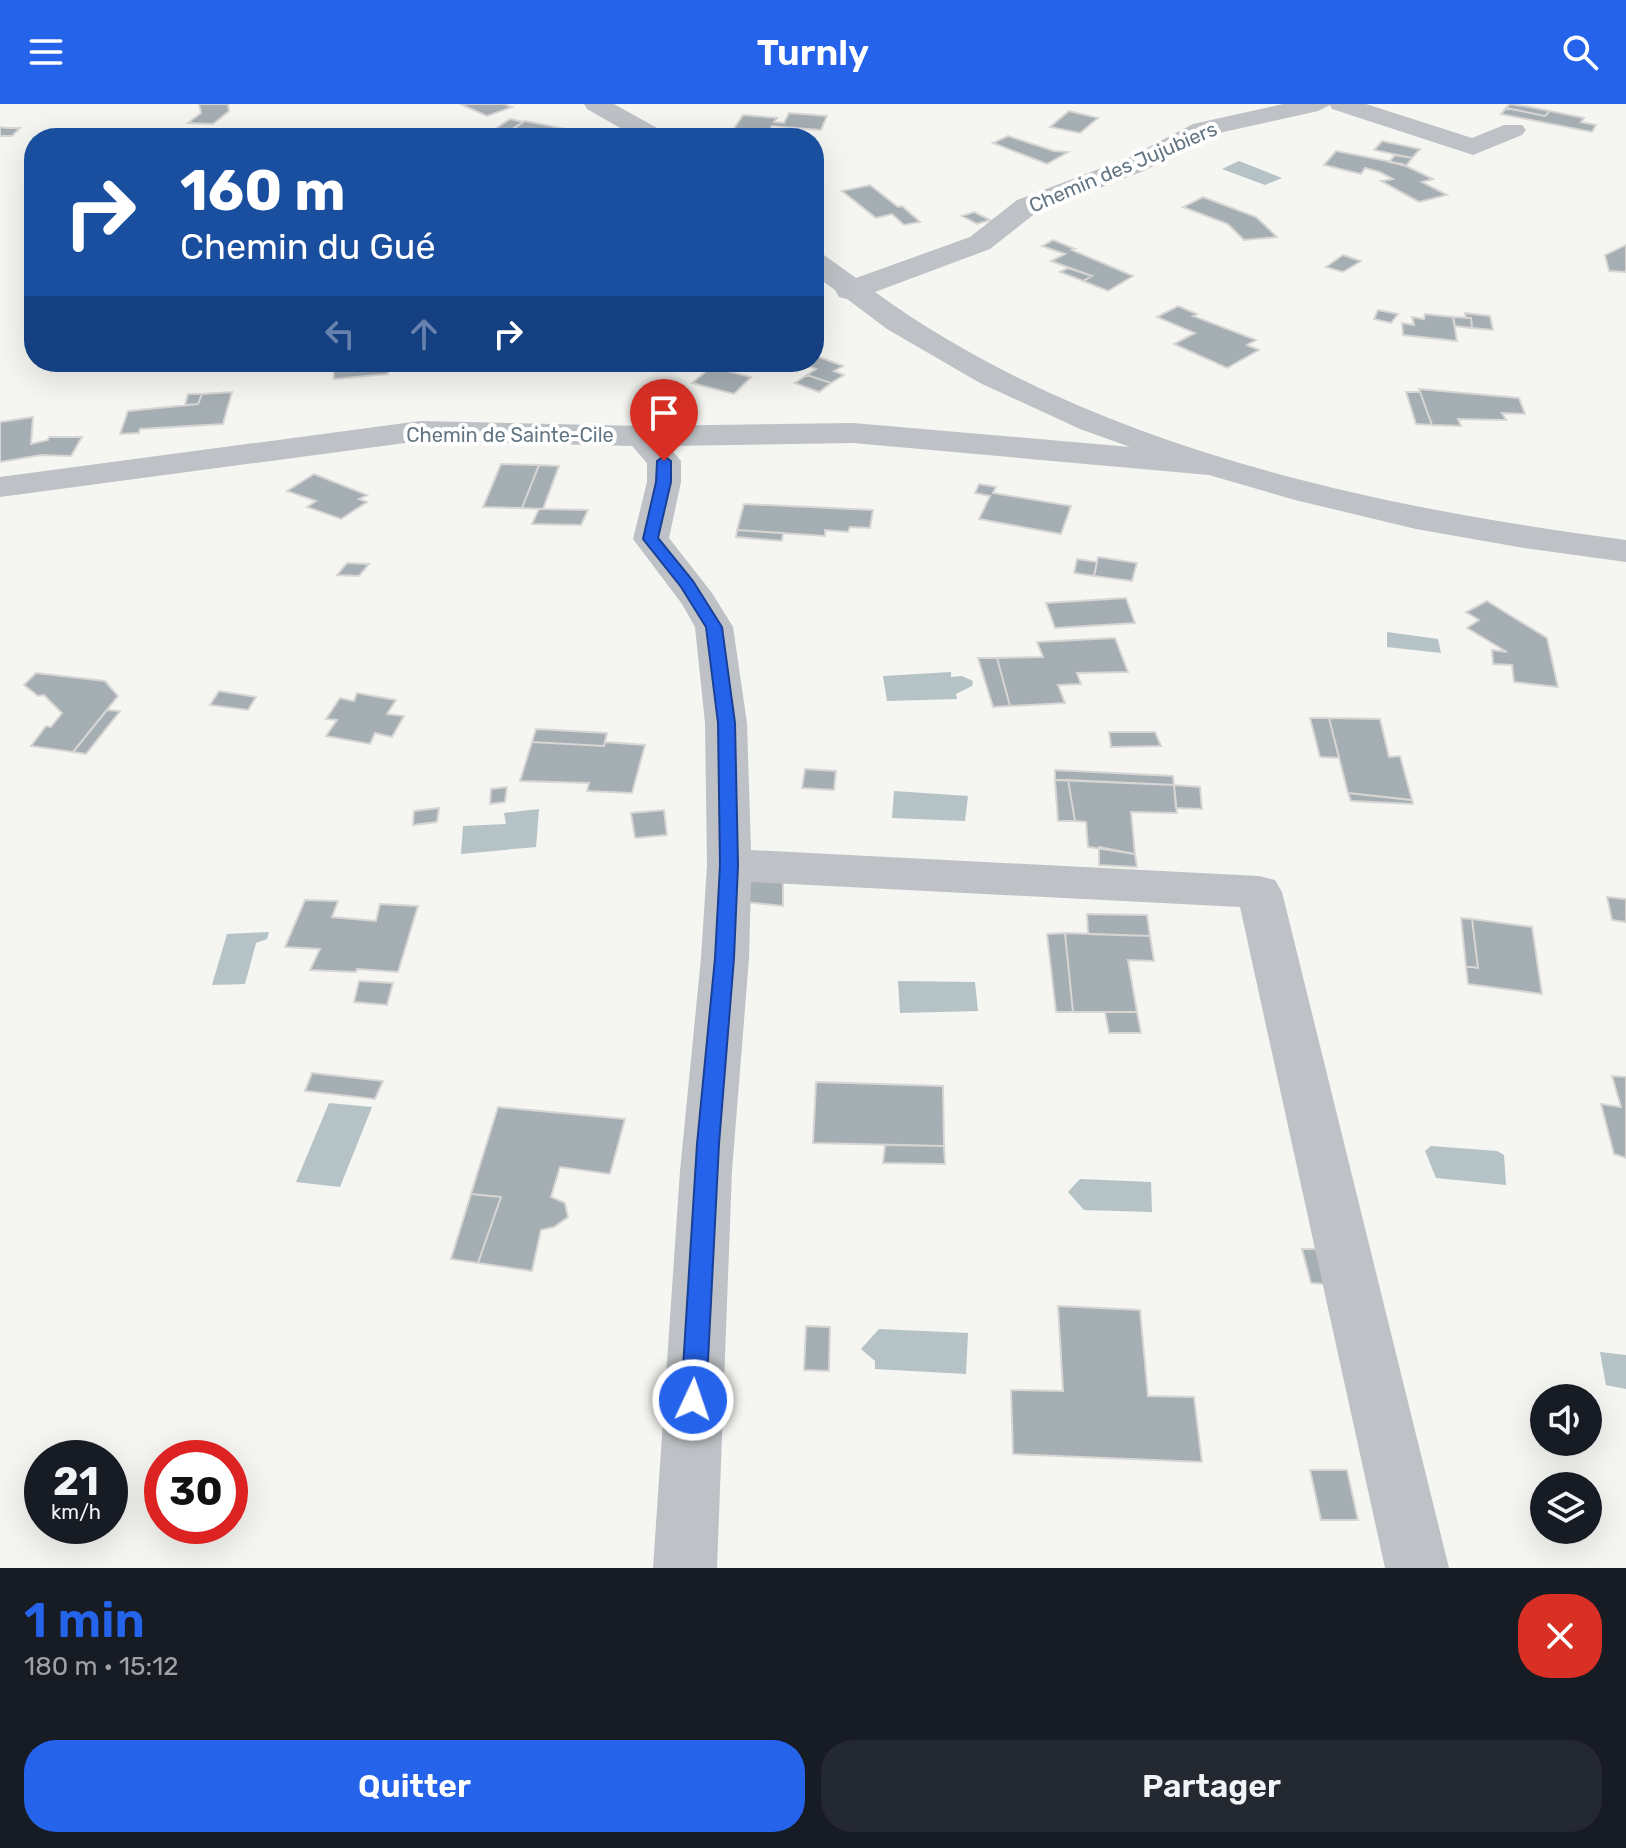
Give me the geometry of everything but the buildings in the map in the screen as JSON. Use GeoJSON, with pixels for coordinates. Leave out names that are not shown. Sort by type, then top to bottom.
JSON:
{"type":"FeatureCollection","features":[{"type":"Feature","properties":{"kind":"street"},"geometry":{"type":"LineString","coordinates":[[596,104],[639,128]]}},
{"type":"Feature","properties":{"kind":"street"},"geometry":{"type":"LineString","coordinates":[[1341,104],[1473,147],[1513,130]]}},
{"type":"Feature","properties":{"kind":"street"},"geometry":{"type":"LineString","coordinates":[[1312,105],[1354,134]]}},
{"type":"Feature","properties":{"kind":"street","name":"Chemin des Jujubiers"},"geometry":{"type":"LineString","coordinates":[[849,291],[980,243],[1027,206],[1137,164],[1202,129],[1312,105]]}},
{"type":"Feature","properties":{"kind":"street"},"geometry":{"type":"LineString","coordinates":[[824,270],[849,291],[910,332],[971,366],[1150,443],[1215,465],[1419,518],[1626,551]]}},
{"type":"Feature","properties":{"kind":"street","name":"Chemin de Sainte-Cile"},"geometry":{"type":"LineString","coordinates":[[0,487],[420,431],[641,436],[853,433],[1215,465]]}},
{"type":"Feature","properties":{"kind":"street"},"geometry":{"type":"LineString","coordinates":[[641,436],[664,461],[664,482],[651,539],[676,568],[714,627],[726,723],[729,865],[725,958],[705,1187],[685,1568]]}},
{"type":"Feature","properties":{"kind":"street"},"geometry":{"type":"LineString","coordinates":[[729,865],[1259,892],[1417,1568]]}},
{"type":"Feature","properties":{"kind":"shaded area"},"geometry":{"type":"Polygon","coordinates":[[[1239,161],[1282,178],[1265,185],[1222,169],[1239,161]]]}},
{"type":"Feature","properties":{"kind":"shaded area"},"geometry":{"type":"Polygon","coordinates":[[[1387,632],[1438,639],[1441,653],[1387,647],[1387,632]]]}},
{"type":"Feature","properties":{"kind":"shaded area"},"geometry":{"type":"Polygon","coordinates":[[[951,672],[951,677],[962,676],[973,681],[972,686],[956,694],[957,699],[887,701],[883,676],[951,672]]]}},
{"type":"Feature","properties":{"kind":"shaded area"},"geometry":{"type":"Polygon","coordinates":[[[894,791],[968,796],[965,821],[892,818],[894,791]]]}},
{"type":"Feature","properties":{"kind":"shaded area"},"geometry":{"type":"Polygon","coordinates":[[[539,809],[536,847],[461,854],[463,826],[506,824],[504,813],[539,809]]]}},
{"type":"Feature","properties":{"kind":"shaded area"},"geometry":{"type":"Polygon","coordinates":[[[269,932],[267,939],[256,943],[245,984],[212,985],[227,934],[269,932]]]}},
{"type":"Feature","properties":{"kind":"shaded area"},"geometry":{"type":"Polygon","coordinates":[[[898,981],[975,982],[978,1011],[900,1013],[898,981]]]}},
{"type":"Feature","properties":{"kind":"shaded area"},"geometry":{"type":"Polygon","coordinates":[[[329,1103],[372,1107],[340,1187],[296,1182],[329,1103]]]}},
{"type":"Feature","properties":{"kind":"shaded area"},"geometry":{"type":"Polygon","coordinates":[[[1431,1146],[1497,1151],[1504,1155],[1506,1185],[1436,1178],[1425,1151],[1431,1146]]]}},
{"type":"Feature","properties":{"kind":"shaded area"},"geometry":{"type":"Polygon","coordinates":[[[1080,1179],[1151,1182],[1152,1212],[1084,1210],[1068,1192],[1080,1179]]]}},
{"type":"Feature","properties":{"kind":"shaded area"},"geometry":{"type":"Polygon","coordinates":[[[879,1329],[968,1333],[966,1374],[875,1369],[875,1361],[861,1349],[879,1329]]]}},
{"type":"Feature","properties":{"kind":"shaded area"},"geometry":{"type":"Polygon","coordinates":[[[1600,1352],[1626,1355],[1626,1389],[1606,1385],[1600,1352]]]}},
{"type":"Feature","properties":{"kind":"route"},"geometry":{"type":"LineString","coordinates":[[664,461],[664,482],[651,539],[676,568],[714,627],[721,662],[726,723],[729,865],[725,958],[708,1144],[693,1400]]}}]}
